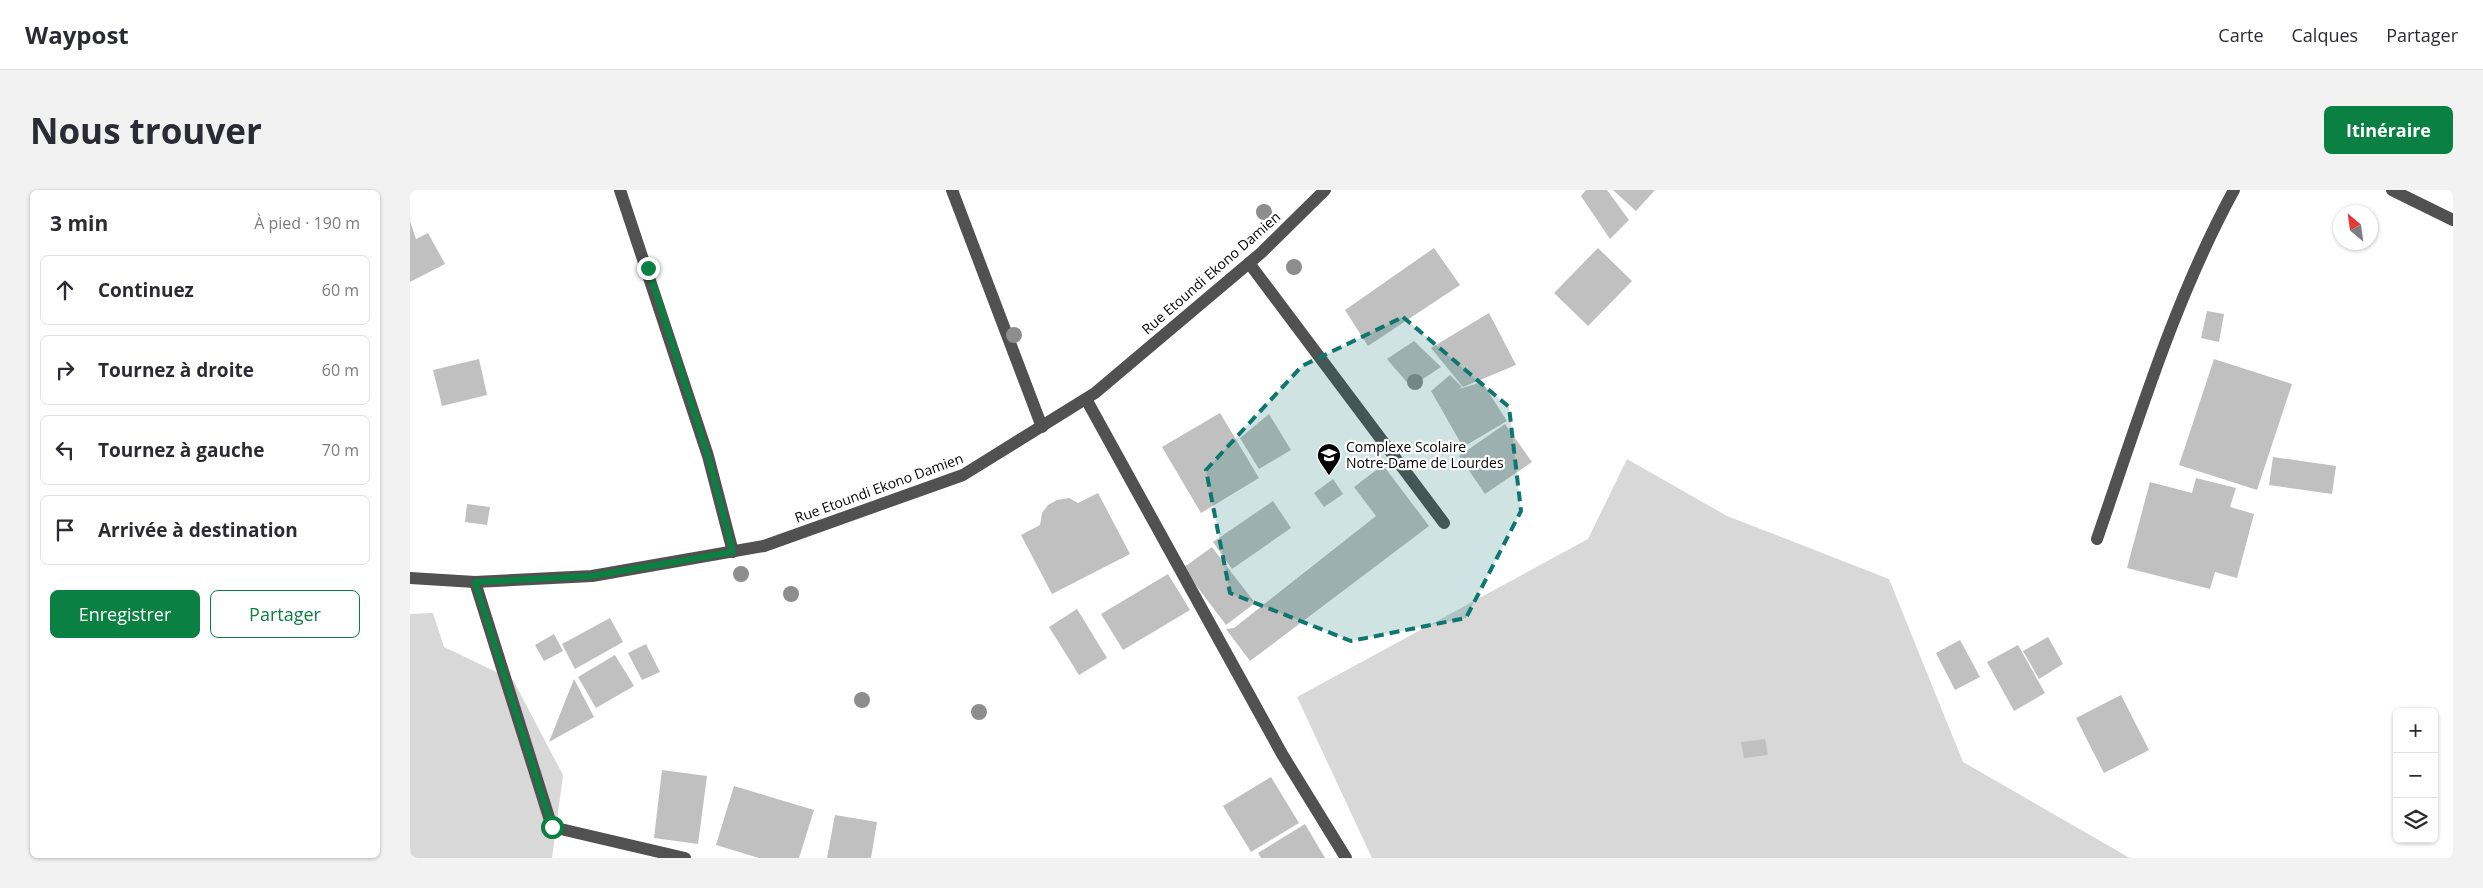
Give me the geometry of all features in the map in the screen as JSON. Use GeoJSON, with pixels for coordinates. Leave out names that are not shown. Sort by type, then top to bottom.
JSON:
{"type":"FeatureCollection","features":[{"type":"Feature","properties":{"kind":"street"},"geometry":{"type":"LineString","coordinates":[[620,190],[708,456],[733,552]]}},
{"type":"Feature","properties":{"kind":"street"},"geometry":{"type":"LineString","coordinates":[[952,190],[1042,427]]}},
{"type":"Feature","properties":{"kind":"street","name":"Rue Etoundi Ekono Damien"},"geometry":{"type":"LineString","coordinates":[[410,578],[475,582],[592,576],[733,552],[764,546],[963,476],[1086,399],[1249,263],[1325,190]]}},
{"type":"Feature","properties":{"kind":"street"},"geometry":{"type":"LineString","coordinates":[[2097,539],[2164,347],[2208,238],[2234,190]]}},
{"type":"Feature","properties":{"kind":"street"},"geometry":{"type":"LineString","coordinates":[[2392,190],[2453,220]]}},
{"type":"Feature","properties":{"kind":"street"},"geometry":{"type":"LineString","coordinates":[[1249,263],[1444,523]]}},
{"type":"Feature","properties":{"kind":"street"},"geometry":{"type":"LineString","coordinates":[[1086,399],[1282,754],[1346,858]]}},
{"type":"Feature","properties":{"kind":"street"},"geometry":{"type":"LineString","coordinates":[[475,582],[552,827],[685,858]]}},
{"type":"Feature","properties":{"kind":"highlighted area"},"geometry":{"type":"Polygon","coordinates":[[[1403,317],[1509,407],[1521,511],[1466,618],[1351,641],[1230,593],[1206,470],[1302,366],[1403,317]]]}},
{"type":"Feature","properties":{"kind":"shaded area"},"geometry":{"type":"Polygon","coordinates":[[[1627,459],[1727,516],[1889,579],[1963,762],[2130,858],[1372,858],[1297,697],[1588,539],[1627,459]]]}},
{"type":"Feature","properties":{"kind":"shaded area"},"geometry":{"type":"Polygon","coordinates":[[[433,613],[444,647],[513,680],[563,775],[552,858],[410,858],[410,614],[433,613]]]}},
{"type":"Feature","properties":{"kind":"building"},"geometry":{"type":"Polygon","coordinates":[[[1586,190],[1607,190],[1629,220],[1610,239],[1581,196],[1586,190]]]}},
{"type":"Feature","properties":{"kind":"building"},"geometry":{"type":"Polygon","coordinates":[[[1613,190],[1655,190],[1636,211],[1613,190]]]}},
{"type":"Feature","properties":{"kind":"building"},"geometry":{"type":"Polygon","coordinates":[[[410,221],[416,239],[428,233],[445,264],[410,282],[410,242],[410,221]]]}},
{"type":"Feature","properties":{"kind":"building"},"geometry":{"type":"Polygon","coordinates":[[[1434,248],[1460,285],[1368,346],[1345,310],[1434,248]]]}},
{"type":"Feature","properties":{"kind":"building"},"geometry":{"type":"Polygon","coordinates":[[[1598,248],[1632,281],[1588,326],[1554,293],[1598,248]]]}},
{"type":"Feature","properties":{"kind":"building"},"geometry":{"type":"Polygon","coordinates":[[[2207,311],[2224,314],[2219,342],[2201,338],[2207,311]]]}},
{"type":"Feature","properties":{"kind":"building"},"geometry":{"type":"Polygon","coordinates":[[[1489,313],[1516,365],[1463,387],[1431,348],[1489,313]]]}},
{"type":"Feature","properties":{"kind":"building"},"geometry":{"type":"Polygon","coordinates":[[[1414,341],[1441,367],[1411,387],[1387,359],[1414,341]]]}},
{"type":"Feature","properties":{"kind":"building"},"geometry":{"type":"Polygon","coordinates":[[[479,359],[487,395],[442,406],[433,370],[479,359]]]}},
{"type":"Feature","properties":{"kind":"building"},"geometry":{"type":"Polygon","coordinates":[[[2214,359],[2292,384],[2257,490],[2179,465],[2214,359]]]}},
{"type":"Feature","properties":{"kind":"building"},"geometry":{"type":"Polygon","coordinates":[[[1450,375],[1462,387],[1459,389],[1482,382],[1507,421],[1463,447],[1431,391],[1450,375]]]}},
{"type":"Feature","properties":{"kind":"building"},"geometry":{"type":"Polygon","coordinates":[[[1220,413],[1259,478],[1201,513],[1162,447],[1220,413]]]}},
{"type":"Feature","properties":{"kind":"building"},"geometry":{"type":"Polygon","coordinates":[[[1269,414],[1291,450],[1259,469],[1240,438],[1269,414]]]}},
{"type":"Feature","properties":{"kind":"building"},"geometry":{"type":"Polygon","coordinates":[[[1505,424],[1532,462],[1485,494],[1459,456],[1505,424]]]}},
{"type":"Feature","properties":{"kind":"building"},"geometry":{"type":"Polygon","coordinates":[[[2273,457],[2336,466],[2332,494],[2269,485],[2273,457]]]}},
{"type":"Feature","properties":{"kind":"building"},"geometry":{"type":"Polygon","coordinates":[[[1383,465],[1429,526],[1250,661],[1226,629],[1234,628],[1376,516],[1354,487],[1383,465]]]}},
{"type":"Feature","properties":{"kind":"building"},"geometry":{"type":"Polygon","coordinates":[[[2196,478],[2236,488],[2230,507],[2254,514],[2237,578],[2215,572],[2210,589],[2127,568],[2150,482],[2192,493],[2196,478]]]}},
{"type":"Feature","properties":{"kind":"building"},"geometry":{"type":"Polygon","coordinates":[[[1333,479],[1343,494],[1324,507],[1314,493],[1333,479]]]}},
{"type":"Feature","properties":{"kind":"building"},"geometry":{"type":"Polygon","coordinates":[[[1098,493],[1130,554],[1052,594],[1021,535],[1040,525],[1042,513],[1048,505],[1057,500],[1069,498],[1078,503],[1098,493]]]}},
{"type":"Feature","properties":{"kind":"building"},"geometry":{"type":"Polygon","coordinates":[[[1273,501],[1291,528],[1232,569],[1213,542],[1273,501]]]}},
{"type":"Feature","properties":{"kind":"building"},"geometry":{"type":"Polygon","coordinates":[[[467,504],[490,507],[487,525],[465,522],[467,504]]]}},
{"type":"Feature","properties":{"kind":"building"},"geometry":{"type":"Polygon","coordinates":[[[1212,547],[1255,603],[1226,625],[1183,568],[1212,547]]]}},
{"type":"Feature","properties":{"kind":"building"},"geometry":{"type":"Polygon","coordinates":[[[1168,574],[1190,610],[1123,650],[1101,614],[1168,574]]]}},
{"type":"Feature","properties":{"kind":"building"},"geometry":{"type":"Polygon","coordinates":[[[1077,609],[1107,658],[1079,675],[1049,627],[1077,609]]]}},
{"type":"Feature","properties":{"kind":"building"},"geometry":{"type":"Polygon","coordinates":[[[610,618],[623,642],[575,669],[562,644],[610,618]]]}},
{"type":"Feature","properties":{"kind":"building"},"geometry":{"type":"Polygon","coordinates":[[[554,634],[563,651],[544,661],[535,645],[554,634]]]}},
{"type":"Feature","properties":{"kind":"building"},"geometry":{"type":"Polygon","coordinates":[[[2048,637],[2063,664],[2039,679],[2023,651],[2048,637]]]}},
{"type":"Feature","properties":{"kind":"building"},"geometry":{"type":"Polygon","coordinates":[[[1960,640],[1980,677],[1955,690],[1936,653],[1960,640]]]}},
{"type":"Feature","properties":{"kind":"building"},"geometry":{"type":"Polygon","coordinates":[[[646,644],[660,672],[642,680],[628,653],[646,644]]]}},
{"type":"Feature","properties":{"kind":"building"},"geometry":{"type":"Polygon","coordinates":[[[2018,645],[2045,693],[2014,711],[1987,662],[2018,645]]]}},
{"type":"Feature","properties":{"kind":"building"},"geometry":{"type":"Polygon","coordinates":[[[615,655],[634,686],[596,708],[578,677],[615,655]]]}},
{"type":"Feature","properties":{"kind":"building"},"geometry":{"type":"Polygon","coordinates":[[[574,679],[594,717],[549,742],[574,679]]]}},
{"type":"Feature","properties":{"kind":"building"},"geometry":{"type":"Polygon","coordinates":[[[2121,695],[2149,750],[2104,773],[2076,718],[2121,695]]]}},
{"type":"Feature","properties":{"kind":"building"},"geometry":{"type":"Polygon","coordinates":[[[1765,739],[1768,755],[1744,758],[1741,742],[1765,739]]]}},
{"type":"Feature","properties":{"kind":"building"},"geometry":{"type":"Polygon","coordinates":[[[662,770],[707,776],[698,844],[654,838],[662,770]]]}},
{"type":"Feature","properties":{"kind":"building"},"geometry":{"type":"Polygon","coordinates":[[[1271,777],[1299,823],[1251,852],[1223,806],[1271,777]]]}},
{"type":"Feature","properties":{"kind":"building"},"geometry":{"type":"Polygon","coordinates":[[[734,786],[814,810],[799,858],[759,858],[716,845],[734,786]]]}},
{"type":"Feature","properties":{"kind":"building"},"geometry":{"type":"Polygon","coordinates":[[[835,815],[877,822],[871,858],[827,858],[835,815]]]}},
{"type":"Feature","properties":{"kind":"building"},"geometry":{"type":"Polygon","coordinates":[[[1305,824],[1325,858],[1261,858],[1258,853],[1305,824]]]}},
{"type":"Feature","properties":{"kind":"place","name":"Complexe Scolaire Notre-Dame de Lourdes"},"geometry":{"type":"Point","coordinates":[1329,476]}},
{"type":"Feature","properties":{"kind":"route"},"geometry":{"type":"LineString","coordinates":[[552,827],[475,582],[592,576],[733,552],[708,456],[648,268]]}}]}
